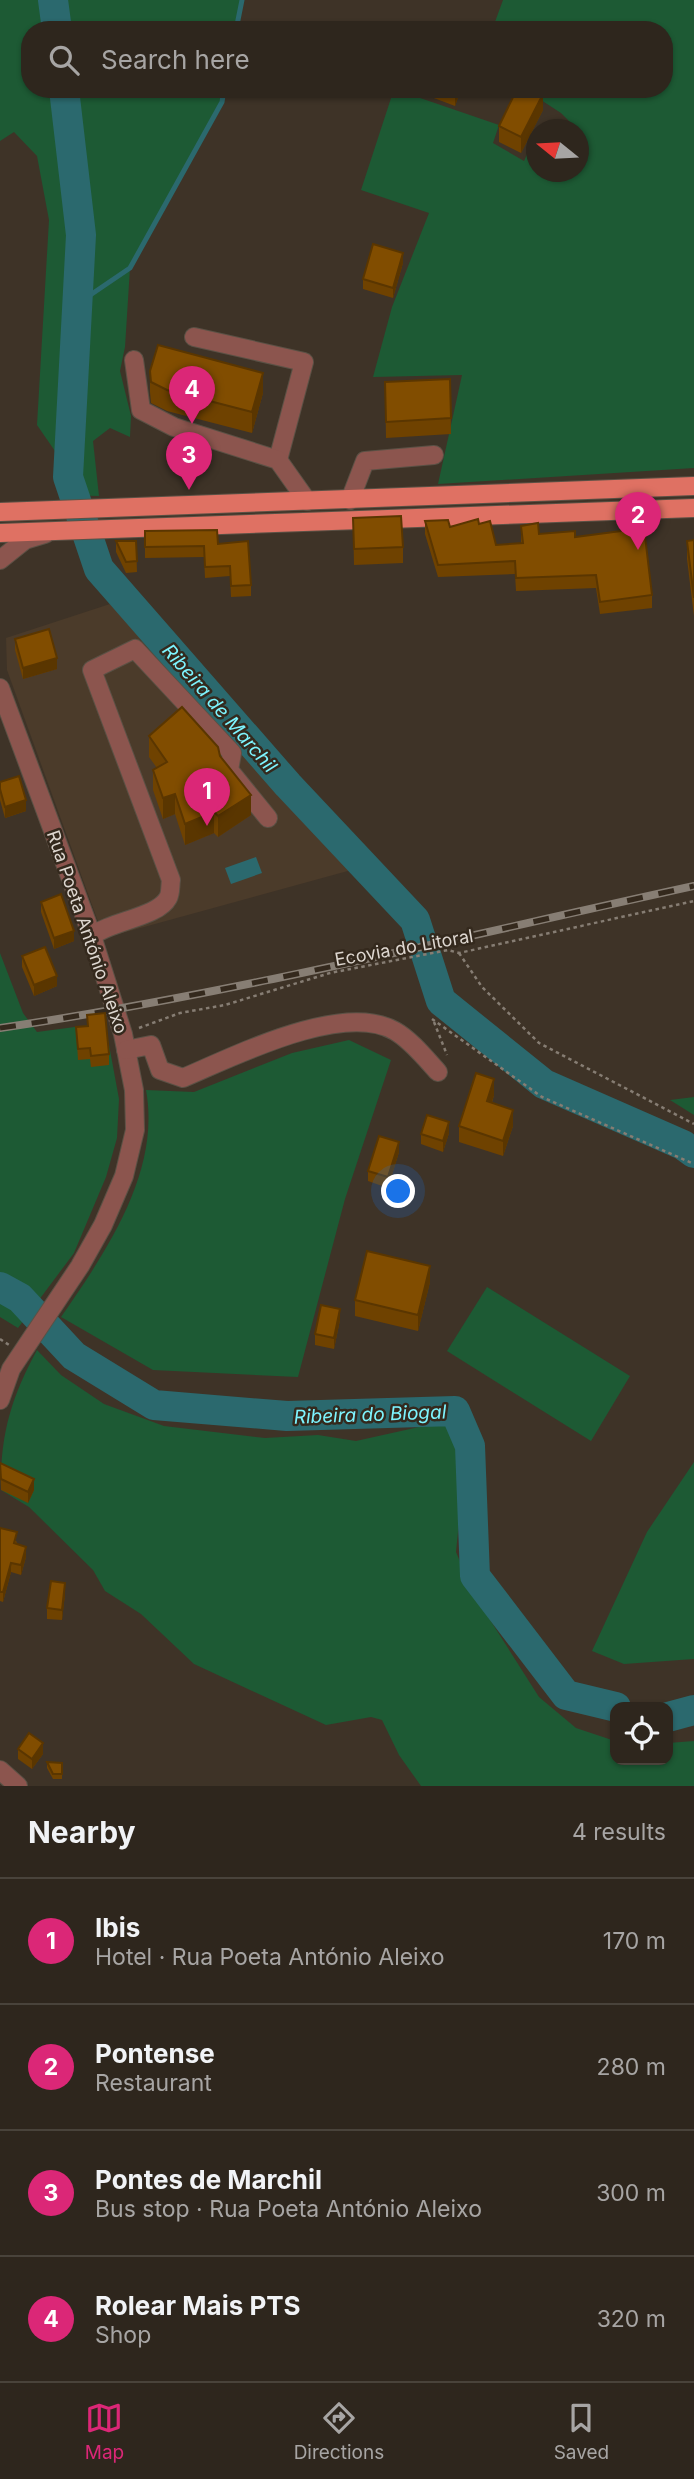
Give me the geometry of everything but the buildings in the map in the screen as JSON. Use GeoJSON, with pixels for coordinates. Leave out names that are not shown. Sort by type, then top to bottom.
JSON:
{"type":"FeatureCollection","features":[{"type":"Feature","properties":{"kind":"main road"},"geometry":{"type":"LineString","coordinates":[[0,512],[694,486]]}},
{"type":"Feature","properties":{"kind":"main road"},"geometry":{"type":"LineString","coordinates":[[0,533],[694,508]]}},
{"type":"Feature","properties":{"kind":"street"},"geometry":{"type":"LineString","coordinates":[[194,337],[304,362],[278,460]]}},
{"type":"Feature","properties":{"kind":"street"},"geometry":{"type":"LineString","coordinates":[[134,360],[141,410],[174,427],[278,460],[307,502]]}},
{"type":"Feature","properties":{"kind":"street"},"geometry":{"type":"LineString","coordinates":[[349,500],[365,460],[434,455]]}},
{"type":"Feature","properties":{"kind":"street"},"geometry":{"type":"LineString","coordinates":[[0,560],[25,540],[55,531]]}},
{"type":"Feature","properties":{"kind":"street"},"geometry":{"type":"LineString","coordinates":[[92,936],[102,928],[158,909],[169,897],[171,880],[92,670],[135,649],[232,753],[229,769],[268,818]]}},
{"type":"Feature","properties":{"kind":"street","name":"Rua Poeta António Aleixo"},"geometry":{"type":"LineString","coordinates":[[0,688],[92,936],[124,1042],[134,1090],[135,1130],[124,1176],[103,1225],[80,1266],[11,1370],[0,1400]]}},
{"type":"Feature","properties":{"kind":"street"},"geometry":{"type":"LineString","coordinates":[[124,1042],[151,1045],[160,1070],[183,1078],[335,1021],[366,1021],[395,1031],[434,1068]]}},
{"type":"Feature","properties":{"kind":"street"},"geometry":{"type":"LineString","coordinates":[[0,1770],[18,1786]]}},
{"type":"Feature","properties":{"kind":"street"},"geometry":{"type":"LineString","coordinates":[[0,1776],[18,1786]]}},
{"type":"Feature","properties":{"kind":"path","name":"Ecovia do Litoral"},"geometry":{"type":"LineString","coordinates":[[124,1042],[180,1013],[225,1004],[330,973],[448,950],[459,953],[694,901]]}},
{"type":"Feature","properties":{"kind":"path"},"geometry":{"type":"LineString","coordinates":[[459,953],[482,987],[539,1043],[694,1124]]}},
{"type":"Feature","properties":{"kind":"path"},"geometry":{"type":"LineString","coordinates":[[434,1068],[448,1057],[432,1019],[542,1097],[694,1164]]}},
{"type":"Feature","properties":{"kind":"shaded area"},"geometry":{"type":"Polygon","coordinates":[[[110,604],[355,869],[104,938],[7,670],[6,638],[110,604]]]}},
{"type":"Feature","properties":{"kind":"green space"},"geometry":{"type":"Polygon","coordinates":[[[0,0],[242,0],[238,21],[21,21],[21,98],[223,98],[130,268],[125,347],[120,371],[131,416],[130,437],[110,428],[93,441],[99,496],[61,495],[57,454],[37,425],[49,220],[37,156],[14,132],[0,141],[0,0]]]}},
{"type":"Feature","properties":{"kind":"green space"},"geometry":{"type":"Polygon","coordinates":[[[503,0],[694,0],[694,468],[438,484],[462,375],[373,377],[392,307],[429,213],[361,190],[391,98],[420,98],[499,125],[493,143],[524,161],[526,157],[526,182],[589,182],[589,119],[567,119],[538,98],[673,98],[673,21],[495,21],[503,0]]]}},
{"type":"Feature","properties":{"kind":"green space"},"geometry":{"type":"Polygon","coordinates":[[[0,953],[23,1013],[37,1032],[105,1023],[119,1099],[117,1138],[106,1177],[74,1253],[18,1328],[0,1317],[0,953]]]}},
{"type":"Feature","properties":{"kind":"green space"},"geometry":{"type":"Polygon","coordinates":[[[349,1040],[391,1060],[345,1199],[298,1377],[153,1370],[61,1317],[112,1238],[138,1181],[148,1121],[146,1090],[194,1092],[292,1053],[349,1040]]]}},
{"type":"Feature","properties":{"kind":"green space"},"geometry":{"type":"Polygon","coordinates":[[[694,1097],[694,1115],[670,1100],[694,1097]]]}},
{"type":"Feature","properties":{"kind":"green space"},"geometry":{"type":"Polygon","coordinates":[[[487,1287],[630,1376],[591,1441],[447,1351],[487,1287]]]}},
{"type":"Feature","properties":{"kind":"green space"},"geometry":{"type":"Polygon","coordinates":[[[37,1350],[61,1375],[104,1404],[164,1426],[265,1438],[318,1435],[356,1441],[446,1421],[455,1433],[463,1481],[456,1552],[473,1593],[539,1697],[576,1728],[610,1739],[610,1765],[673,1765],[673,1743],[694,1741],[694,1786],[421,1786],[399,1755],[382,1720],[371,1717],[326,1725],[194,1664],[141,1614],[105,1591],[93,1570],[29,1507],[1,1490],[5,1434],[20,1384],[37,1350]]]}},
{"type":"Feature","properties":{"kind":"green space"},"geometry":{"type":"Polygon","coordinates":[[[694,1462],[694,1659],[624,1664],[592,1651],[647,1532],[694,1462]]]}},
{"type":"Feature","properties":{"kind":"water"},"geometry":{"type":"Polygon","coordinates":[[[256,857],[262,873],[231,884],[225,868],[256,857]]]}},
{"type":"Feature","properties":{"kind":"waterway","name":"Ribeira de Marchil"},"geometry":{"type":"LineString","coordinates":[[53,0],[56,21]]}},
{"type":"Feature","properties":{"kind":"waterway"},"geometry":{"type":"LineString","coordinates":[[238,21],[242,0]]}},
{"type":"Feature","properties":{"kind":"waterway","name":"Ribeira de Marchil"},"geometry":{"type":"LineString","coordinates":[[65,98],[81,235],[68,477],[99,569],[288,785],[415,920],[441,1001],[544,1084],[683,1145],[694,1153]]}},
{"type":"Feature","properties":{"kind":"waterway"},"geometry":{"type":"LineString","coordinates":[[77,304],[130,268],[223,98]]}},
{"type":"Feature","properties":{"kind":"waterway","name":"Ribeira do Biogal"},"geometry":{"type":"LineString","coordinates":[[0,1287],[20,1298],[74,1356],[154,1405],[287,1416],[455,1411],[470,1446],[475,1576],[566,1695],[610,1706]]}},
{"type":"Feature","properties":{"kind":"waterway","name":"Ribeira do Biogal"},"geometry":{"type":"LineString","coordinates":[[673,1716],[694,1710]]}},
{"type":"Feature","properties":{"kind":"railway"},"geometry":{"type":"LineString","coordinates":[[0,1028],[261,981],[694,886]]}},
{"type":"Feature","properties":{"kind":"place","name":"Rolear Mais PTS"},"geometry":{"type":"Point","coordinates":[192,424]}},
{"type":"Feature","properties":{"kind":"place","name":"Pontes de Marchil"},"geometry":{"type":"Point","coordinates":[189,490]}},
{"type":"Feature","properties":{"kind":"place","name":"Pontense"},"geometry":{"type":"Point","coordinates":[638,550]}},
{"type":"Feature","properties":{"kind":"place","name":"Ibis"},"geometry":{"type":"Point","coordinates":[207,826]}}]}
